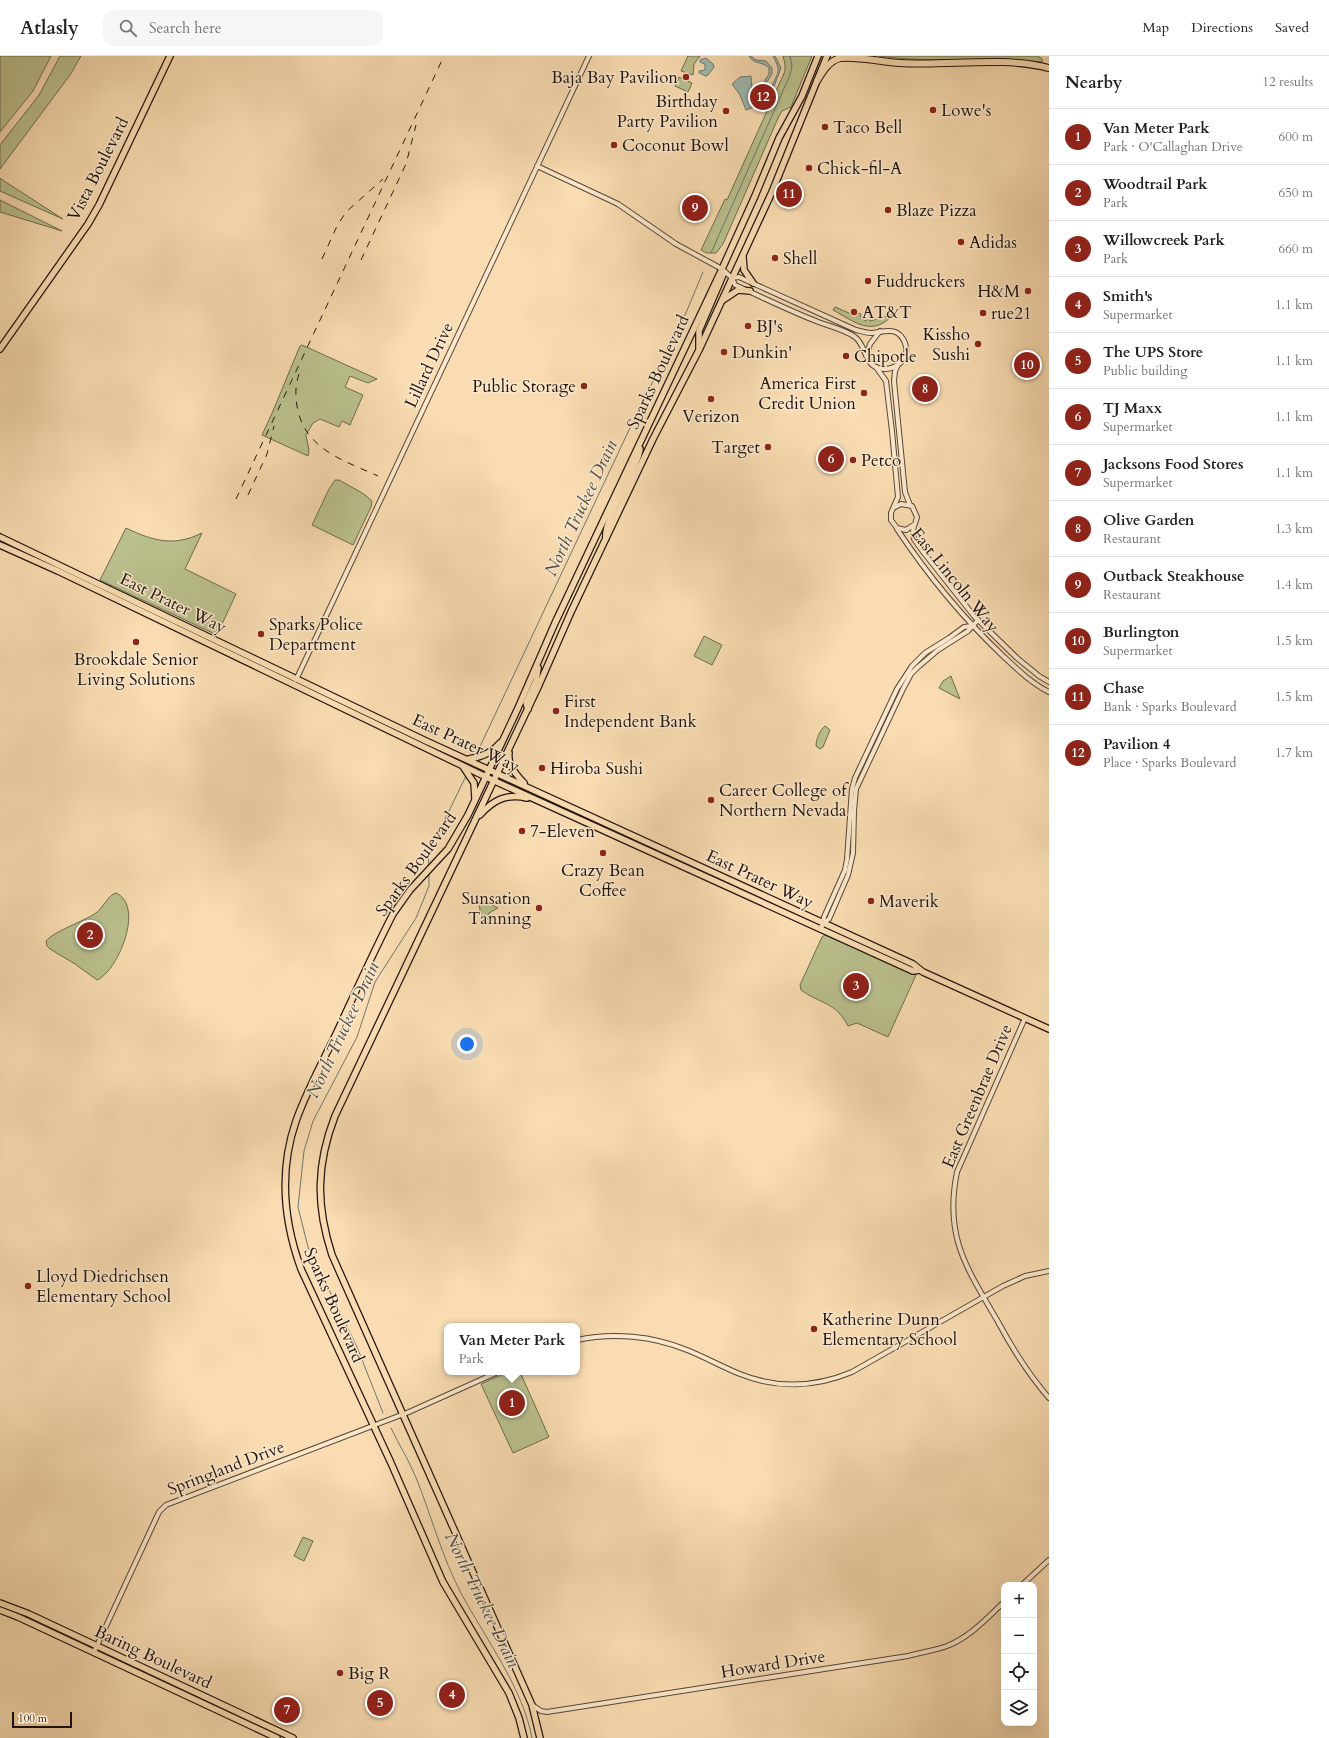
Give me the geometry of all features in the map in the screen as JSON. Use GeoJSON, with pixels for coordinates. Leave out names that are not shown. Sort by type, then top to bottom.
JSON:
{"type":"FeatureCollection","features":[{"type":"Feature","properties":{"kind":"highway"},"geometry":{"type":"LineString","coordinates":[[817,80],[827,66],[838,58],[851,56],[913,63],[1001,60],[1049,68]]}},
{"type":"Feature","properties":{"kind":"highway"},"geometry":{"type":"LineString","coordinates":[[862,56],[879,60]]}},
{"type":"Feature","properties":{"kind":"main road","name":"Vista Boulevard"},"geometry":{"type":"LineString","coordinates":[[0,349],[14,326],[88,224],[99,205],[170,56]]}},
{"type":"Feature","properties":{"kind":"main road","name":"Sparks Boulevard"},"geometry":{"type":"LineString","coordinates":[[524,1738],[519,1718],[509,1693],[443,1582],[301,1270],[293,1248],[286,1204],[285,1178],[290,1140],[303,1103],[393,914],[421,878],[441,857],[459,832],[475,800],[539,662],[558,616],[722,269],[755,196],[778,138],[802,96],[818,56]]}},
{"type":"Feature","properties":{"kind":"main road","name":"Sparks Boulevard"},"geometry":{"type":"LineString","coordinates":[[540,1738],[532,1704],[332,1255],[321,1211],[321,1168],[325,1146],[335,1116],[498,773],[606,538],[674,396],[699,350],[772,192],[827,56]]}},
{"type":"Feature","properties":{"kind":"main road"},"geometry":{"type":"LineString","coordinates":[[743,254],[744,270],[753,283]]}},
{"type":"Feature","properties":{"kind":"main road"},"geometry":{"type":"LineString","coordinates":[[699,350],[699,331],[723,276],[722,269]]}},
{"type":"Feature","properties":{"kind":"main road"},"geometry":{"type":"LineString","coordinates":[[721,301],[728,295],[738,290],[750,291]]}},
{"type":"Feature","properties":{"kind":"main road"},"geometry":{"type":"LineString","coordinates":[[606,538],[607,525],[637,463],[640,443]]}},
{"type":"Feature","properties":{"kind":"main road","name":"East Prater Way"},"geometry":{"type":"LineString","coordinates":[[0,537],[426,740],[913,964],[920,970],[1049,1029]]}},
{"type":"Feature","properties":{"kind":"main road","name":"East Prater Way"},"geometry":{"type":"LineString","coordinates":[[0,545],[486,777],[913,971],[920,970]]}},
{"type":"Feature","properties":{"kind":"main road"},"geometry":{"type":"LineString","coordinates":[[0,548],[13,550]]}},
{"type":"Feature","properties":{"kind":"main road"},"geometry":{"type":"LineString","coordinates":[[528,709],[526,703],[538,676],[539,662]]}},
{"type":"Feature","properties":{"kind":"main road"},"geometry":{"type":"LineString","coordinates":[[468,759],[484,755],[492,751],[506,735]]}},
{"type":"Feature","properties":{"kind":"main road"},"geometry":{"type":"LineString","coordinates":[[510,746],[509,762],[518,777],[531,788]]}},
{"type":"Feature","properties":{"kind":"main road"},"geometry":{"type":"LineString","coordinates":[[461,765],[467,770],[474,783],[475,800]]}},
{"type":"Feature","properties":{"kind":"main road"},"geometry":{"type":"LineString","coordinates":[[476,819],[488,806],[501,798],[514,796],[539,801]]}},
{"type":"Feature","properties":{"kind":"main road","name":"Baring Boulevard"},"geometry":{"type":"LineString","coordinates":[[0,1603],[29,1614],[293,1738]]}},
{"type":"Feature","properties":{"kind":"main road","name":"Baring Boulevard"},"geometry":{"type":"LineString","coordinates":[[0,1610],[94,1652],[277,1738]]}},
{"type":"Feature","properties":{"kind":"main road"},"geometry":{"type":"LineString","coordinates":[[244,1723],[247,1716]]}},
{"type":"Feature","properties":{"kind":"street","name":"Lillard Drive"},"geometry":{"type":"LineString","coordinates":[[293,685],[589,56]]}},
{"type":"Feature","properties":{"kind":"street"},"geometry":{"type":"LineString","coordinates":[[537,166],[618,204],[676,244],[722,269],[732,278],[735,285],[814,321],[852,335],[860,342],[871,363],[884,377],[888,387],[898,490],[898,497],[890,518],[892,523],[897,528],[906,530],[915,524],[916,514],[910,506],[902,504],[894,508]]}},
{"type":"Feature","properties":{"kind":"street"},"geometry":{"type":"LineString","coordinates":[[732,278],[739,277],[856,330],[870,333],[886,330],[896,332],[904,340],[906,350],[905,356],[898,365],[887,369],[876,367]]}},
{"type":"Feature","properties":{"kind":"street"},"geometry":{"type":"LineString","coordinates":[[867,355],[870,344],[880,331]]}},
{"type":"Feature","properties":{"kind":"street","name":"East Lincoln Way"},"geometry":{"type":"LineString","coordinates":[[898,365],[895,371],[894,381],[905,492],[910,506]]}},
{"type":"Feature","properties":{"kind":"street","name":"East Lincoln Way"},"geometry":{"type":"LineString","coordinates":[[915,524],[913,530],[914,539],[924,554],[978,620],[1017,658],[1049,682]]}},
{"type":"Feature","properties":{"kind":"street","name":"East Lincoln Way"},"geometry":{"type":"LineString","coordinates":[[897,528],[918,558],[972,626],[1020,672],[1037,686],[1049,692]]}},
{"type":"Feature","properties":{"kind":"street"},"geometry":{"type":"LineString","coordinates":[[821,930],[824,923],[829,919],[848,875],[853,853],[856,789],[903,689],[911,674],[918,667],[938,650],[968,631],[978,620]]}},
{"type":"Feature","properties":{"kind":"street","name":"East Greenbrae Drive"},"geometry":{"type":"LineString","coordinates":[[1024,1018],[961,1160],[955,1183],[953,1218],[957,1240],[965,1265],[1021,1362],[1049,1398]]}},
{"type":"Feature","properties":{"kind":"street"},"geometry":{"type":"LineString","coordinates":[[580,1340],[619,1336],[659,1341],[687,1350],[751,1378],[787,1385],[809,1384],[831,1380],[852,1372],[1025,1276],[1049,1271]]}},
{"type":"Feature","properties":{"kind":"street","name":"Springland Drive"},"geometry":{"type":"LineString","coordinates":[[94,1652],[159,1512],[166,1505],[404,1414],[491,1375]]}},
{"type":"Feature","properties":{"kind":"street"},"geometry":{"type":"LineString","coordinates":[[1025,1582],[1049,1560]]}},
{"type":"Feature","properties":{"kind":"street","name":"Howard Drive"},"geometry":{"type":"LineString","coordinates":[[532,1704],[541,1711],[547,1712],[908,1656],[948,1646],[966,1636],[1001,1605]]}},
{"type":"Feature","properties":{"kind":"green space"},"geometry":{"type":"Polygon","coordinates":[[[0,56],[51,56],[33,91],[0,132],[0,56]]]}},
{"type":"Feature","properties":{"kind":"green space"},"geometry":{"type":"Polygon","coordinates":[[[60,56],[81,56],[70,75],[0,169],[0,145],[39,95],[60,56]]]}},
{"type":"Feature","properties":{"kind":"green space"},"geometry":{"type":"Polygon","coordinates":[[[688,56],[700,56],[694,64],[693,75],[681,71],[688,56]]]}},
{"type":"Feature","properties":{"kind":"green space"},"geometry":{"type":"Polygon","coordinates":[[[783,56],[812,56],[791,107],[782,111],[779,116],[723,244],[716,253],[707,253],[701,250],[725,199],[727,200],[785,71],[783,56]]]}},
{"type":"Feature","properties":{"kind":"green space"},"geometry":{"type":"Polygon","coordinates":[[[879,56],[1038,56],[1042,59],[1042,62],[1022,60],[940,60],[879,56]]]}},
{"type":"Feature","properties":{"kind":"green space"},"geometry":{"type":"Polygon","coordinates":[[[679,77],[692,83],[688,92],[675,86],[679,77]]]}},
{"type":"Feature","properties":{"kind":"green space"},"geometry":{"type":"Polygon","coordinates":[[[0,178],[1,179],[63,219],[0,191],[0,178]]]}},
{"type":"Feature","properties":{"kind":"green space"},"geometry":{"type":"Polygon","coordinates":[[[0,200],[62,231],[0,212],[0,200]]]}},
{"type":"Feature","properties":{"kind":"green space"},"geometry":{"type":"Polygon","coordinates":[[[835,307],[856,316],[858,313],[861,314],[860,318],[866,321],[868,317],[870,321],[894,314],[886,321],[878,325],[864,326],[833,310],[835,307]]]}},
{"type":"Feature","properties":{"kind":"green space"},"geometry":{"type":"Polygon","coordinates":[[[302,345],[377,379],[368,383],[350,376],[345,387],[363,395],[350,425],[342,421],[339,427],[320,419],[313,423],[306,435],[309,450],[308,456],[262,435],[300,346],[302,345]]]}},
{"type":"Feature","properties":{"kind":"green space"},"geometry":{"type":"Polygon","coordinates":[[[335,480],[339,480],[364,494],[372,501],[371,507],[353,545],[312,525],[329,489],[335,480]]]}},
{"type":"Feature","properties":{"kind":"green space"},"geometry":{"type":"Polygon","coordinates":[[[126,528],[145,536],[164,541],[182,540],[202,533],[185,569],[236,594],[217,635],[100,580],[126,528]]]}},
{"type":"Feature","properties":{"kind":"green space"},"geometry":{"type":"Polygon","coordinates":[[[704,636],[722,645],[712,665],[694,656],[704,636]]]}},
{"type":"Feature","properties":{"kind":"green space"},"geometry":{"type":"Polygon","coordinates":[[[951,676],[960,699],[939,688],[943,681],[951,676]]]}},
{"type":"Feature","properties":{"kind":"green space"},"geometry":{"type":"Polygon","coordinates":[[[825,726],[830,730],[823,747],[820,749],[816,746],[817,740],[820,732],[825,726]]]}},
{"type":"Feature","properties":{"kind":"green space"},"geometry":{"type":"Polygon","coordinates":[[[116,893],[124,900],[128,911],[128,924],[125,938],[120,952],[113,964],[105,974],[97,980],[75,964],[50,949],[47,946],[46,941],[62,930],[96,913],[110,896],[116,893]]]}},
{"type":"Feature","properties":{"kind":"green space"},"geometry":{"type":"Polygon","coordinates":[[[481,900],[498,908],[489,913],[487,920],[479,914],[479,902],[481,900]]]}},
{"type":"Feature","properties":{"kind":"green space"},"geometry":{"type":"Polygon","coordinates":[[[825,935],[916,975],[888,1037],[857,1023],[848,1026],[838,1012],[832,1007],[801,990],[800,985],[822,937],[825,935]]]}},
{"type":"Feature","properties":{"kind":"green space"},"geometry":{"type":"Polygon","coordinates":[[[501,1375],[521,1375],[549,1437],[513,1453],[481,1384],[501,1375]]]}},
{"type":"Feature","properties":{"kind":"green space"},"geometry":{"type":"Polygon","coordinates":[[[303,1537],[313,1541],[304,1561],[294,1556],[303,1537]]]}},
{"type":"Feature","properties":{"kind":"water"},"geometry":{"type":"Polygon","coordinates":[[[749,56],[756,60],[766,61],[772,68],[772,74],[765,85],[769,89],[771,88],[778,72],[773,56],[775,56],[781,68],[773,89],[768,91],[763,87],[769,74],[769,68],[764,64],[753,61],[749,56]]]}},
{"type":"Feature","properties":{"kind":"water"},"geometry":{"type":"Polygon","coordinates":[[[706,58],[713,64],[714,67],[706,76],[699,73],[699,71],[705,70],[705,64],[700,62],[700,60],[706,58]]]}},
{"type":"Feature","properties":{"kind":"water"},"geometry":{"type":"Polygon","coordinates":[[[751,76],[752,91],[757,106],[746,110],[740,95],[732,84],[740,77],[751,76]]]}},
{"type":"Feature","properties":{"kind":"waterway","name":"North Truckee Drain"},"geometry":{"type":"LineString","coordinates":[[711,253],[790,75],[792,66],[790,56]]}},
{"type":"Feature","properties":{"kind":"waterway","name":"North Truckee Drain"},"geometry":{"type":"LineString","coordinates":[[477,753],[629,430],[683,320],[703,272]]}},
{"type":"Feature","properties":{"kind":"waterway","name":"North Truckee Drain"},"geometry":{"type":"LineString","coordinates":[[429,866],[428,854],[466,776]]}},
{"type":"Feature","properties":{"kind":"waterway","name":"North Truckee Drain"},"geometry":{"type":"LineString","coordinates":[[383,1413],[357,1347],[308,1247],[298,1207],[304,1151],[313,1121],[357,1037],[375,982],[416,918],[429,886],[429,873]]}},
{"type":"Feature","properties":{"kind":"waterway","name":"North Truckee Drain"},"geometry":{"type":"LineString","coordinates":[[391,1428],[414,1473],[454,1579],[512,1682],[527,1719],[532,1738]]}},
{"type":"Feature","properties":{"kind":"railway"},"geometry":{"type":"LineString","coordinates":[[236,499],[444,56]]}},
{"type":"Feature","properties":{"kind":"railway"},"geometry":{"type":"LineString","coordinates":[[361,260],[406,164],[416,125]]}},
{"type":"Feature","properties":{"kind":"railway"},"geometry":{"type":"LineString","coordinates":[[322,259],[337,226],[346,212],[383,179]]}},
{"type":"Feature","properties":{"kind":"railway"},"geometry":{"type":"LineString","coordinates":[[299,374],[296,388],[297,406],[303,424],[310,436],[329,452],[378,476]]}},
{"type":"Feature","properties":{"kind":"railway"},"geometry":{"type":"LineString","coordinates":[[248,495],[267,454],[274,426]]}},
{"type":"Feature","properties":{"kind":"place","name":"Baja Bay Pavilion"},"geometry":{"type":"Point","coordinates":[686,77]}},
{"type":"Feature","properties":{"kind":"place","name":"Pavilion 4"},"geometry":{"type":"Point","coordinates":[763,97]}},
{"type":"Feature","properties":{"kind":"place","name":"Lowe's"},"geometry":{"type":"Point","coordinates":[933,110]}},
{"type":"Feature","properties":{"kind":"place","name":"Birthday Party Pavilion"},"geometry":{"type":"Point","coordinates":[726,111]}},
{"type":"Feature","properties":{"kind":"place","name":"Taco Bell"},"geometry":{"type":"Point","coordinates":[825,127]}},
{"type":"Feature","properties":{"kind":"place","name":"Coconut Bowl"},"geometry":{"type":"Point","coordinates":[614,145]}},
{"type":"Feature","properties":{"kind":"place","name":"Chick-fil-A"},"geometry":{"type":"Point","coordinates":[809,168]}},
{"type":"Feature","properties":{"kind":"place","name":"Chase"},"geometry":{"type":"Point","coordinates":[789,194]}},
{"type":"Feature","properties":{"kind":"place","name":"Outback Steakhouse"},"geometry":{"type":"Point","coordinates":[695,208]}},
{"type":"Feature","properties":{"kind":"place","name":"Blaze Pizza"},"geometry":{"type":"Point","coordinates":[888,210]}},
{"type":"Feature","properties":{"kind":"place","name":"Adidas"},"geometry":{"type":"Point","coordinates":[961,242]}},
{"type":"Feature","properties":{"kind":"place","name":"Shell"},"geometry":{"type":"Point","coordinates":[775,258]}},
{"type":"Feature","properties":{"kind":"place","name":"Fuddruckers"},"geometry":{"type":"Point","coordinates":[868,281]}},
{"type":"Feature","properties":{"kind":"place","name":"H&M"},"geometry":{"type":"Point","coordinates":[1028,291]}},
{"type":"Feature","properties":{"kind":"place","name":"AT&T"},"geometry":{"type":"Point","coordinates":[854,312]}},
{"type":"Feature","properties":{"kind":"place","name":"rue21"},"geometry":{"type":"Point","coordinates":[983,313]}},
{"type":"Feature","properties":{"kind":"place","name":"BJ's"},"geometry":{"type":"Point","coordinates":[748,326]}},
{"type":"Feature","properties":{"kind":"place","name":"Kissho Sushi"},"geometry":{"type":"Point","coordinates":[978,344]}},
{"type":"Feature","properties":{"kind":"place","name":"Dunkin'"},"geometry":{"type":"Point","coordinates":[724,352]}},
{"type":"Feature","properties":{"kind":"place","name":"Chipotle"},"geometry":{"type":"Point","coordinates":[846,356]}},
{"type":"Feature","properties":{"kind":"place","name":"Burlington"},"geometry":{"type":"Point","coordinates":[1027,365]}},
{"type":"Feature","properties":{"kind":"place","name":"Public Storage"},"geometry":{"type":"Point","coordinates":[584,386]}},
{"type":"Feature","properties":{"kind":"place","name":"Olive Garden"},"geometry":{"type":"Point","coordinates":[925,389]}},
{"type":"Feature","properties":{"kind":"place","name":"America First Credit Union"},"geometry":{"type":"Point","coordinates":[864,393]}},
{"type":"Feature","properties":{"kind":"place","name":"Verizon"},"geometry":{"type":"Point","coordinates":[711,399]}},
{"type":"Feature","properties":{"kind":"place","name":"Target"},"geometry":{"type":"Point","coordinates":[768,447]}},
{"type":"Feature","properties":{"kind":"place","name":"TJ Maxx"},"geometry":{"type":"Point","coordinates":[831,459]}},
{"type":"Feature","properties":{"kind":"place","name":"Petco"},"geometry":{"type":"Point","coordinates":[853,460]}},
{"type":"Feature","properties":{"kind":"place","name":"Sparks Police Department"},"geometry":{"type":"Point","coordinates":[261,634]}},
{"type":"Feature","properties":{"kind":"place","name":"Brookdale Senior Living Solutions"},"geometry":{"type":"Point","coordinates":[136,642]}},
{"type":"Feature","properties":{"kind":"place","name":"First Independent Bank"},"geometry":{"type":"Point","coordinates":[556,711]}},
{"type":"Feature","properties":{"kind":"place","name":"Hiroba Sushi"},"geometry":{"type":"Point","coordinates":[542,768]}},
{"type":"Feature","properties":{"kind":"place","name":"Career College of Northern Nevada"},"geometry":{"type":"Point","coordinates":[711,800]}},
{"type":"Feature","properties":{"kind":"place","name":"7-Eleven"},"geometry":{"type":"Point","coordinates":[522,831]}},
{"type":"Feature","properties":{"kind":"place","name":"Crazy Bean Coffee"},"geometry":{"type":"Point","coordinates":[603,853]}},
{"type":"Feature","properties":{"kind":"place","name":"Maverik"},"geometry":{"type":"Point","coordinates":[871,901]}},
{"type":"Feature","properties":{"kind":"place","name":"Sunsation Tanning"},"geometry":{"type":"Point","coordinates":[539,908]}},
{"type":"Feature","properties":{"kind":"place","name":"Woodtrail Park"},"geometry":{"type":"Point","coordinates":[90,935]}},
{"type":"Feature","properties":{"kind":"place","name":"Willowcreek Park"},"geometry":{"type":"Point","coordinates":[856,986]}},
{"type":"Feature","properties":{"kind":"place","name":"Lloyd Diedrichsen Elementary School"},"geometry":{"type":"Point","coordinates":[28,1286]}},
{"type":"Feature","properties":{"kind":"place","name":"Katherine Dunn Elementary School"},"geometry":{"type":"Point","coordinates":[814,1329]}},
{"type":"Feature","properties":{"kind":"place","name":"Van Meter Park"},"geometry":{"type":"Point","coordinates":[512,1403]}},
{"type":"Feature","properties":{"kind":"place","name":"Big R"},"geometry":{"type":"Point","coordinates":[340,1673]}},
{"type":"Feature","properties":{"kind":"place","name":"Smith's"},"geometry":{"type":"Point","coordinates":[452,1695]}},
{"type":"Feature","properties":{"kind":"place","name":"The UPS Store"},"geometry":{"type":"Point","coordinates":[380,1703]}},
{"type":"Feature","properties":{"kind":"place","name":"Jacksons Food Stores"},"geometry":{"type":"Point","coordinates":[287,1710]}}]}
